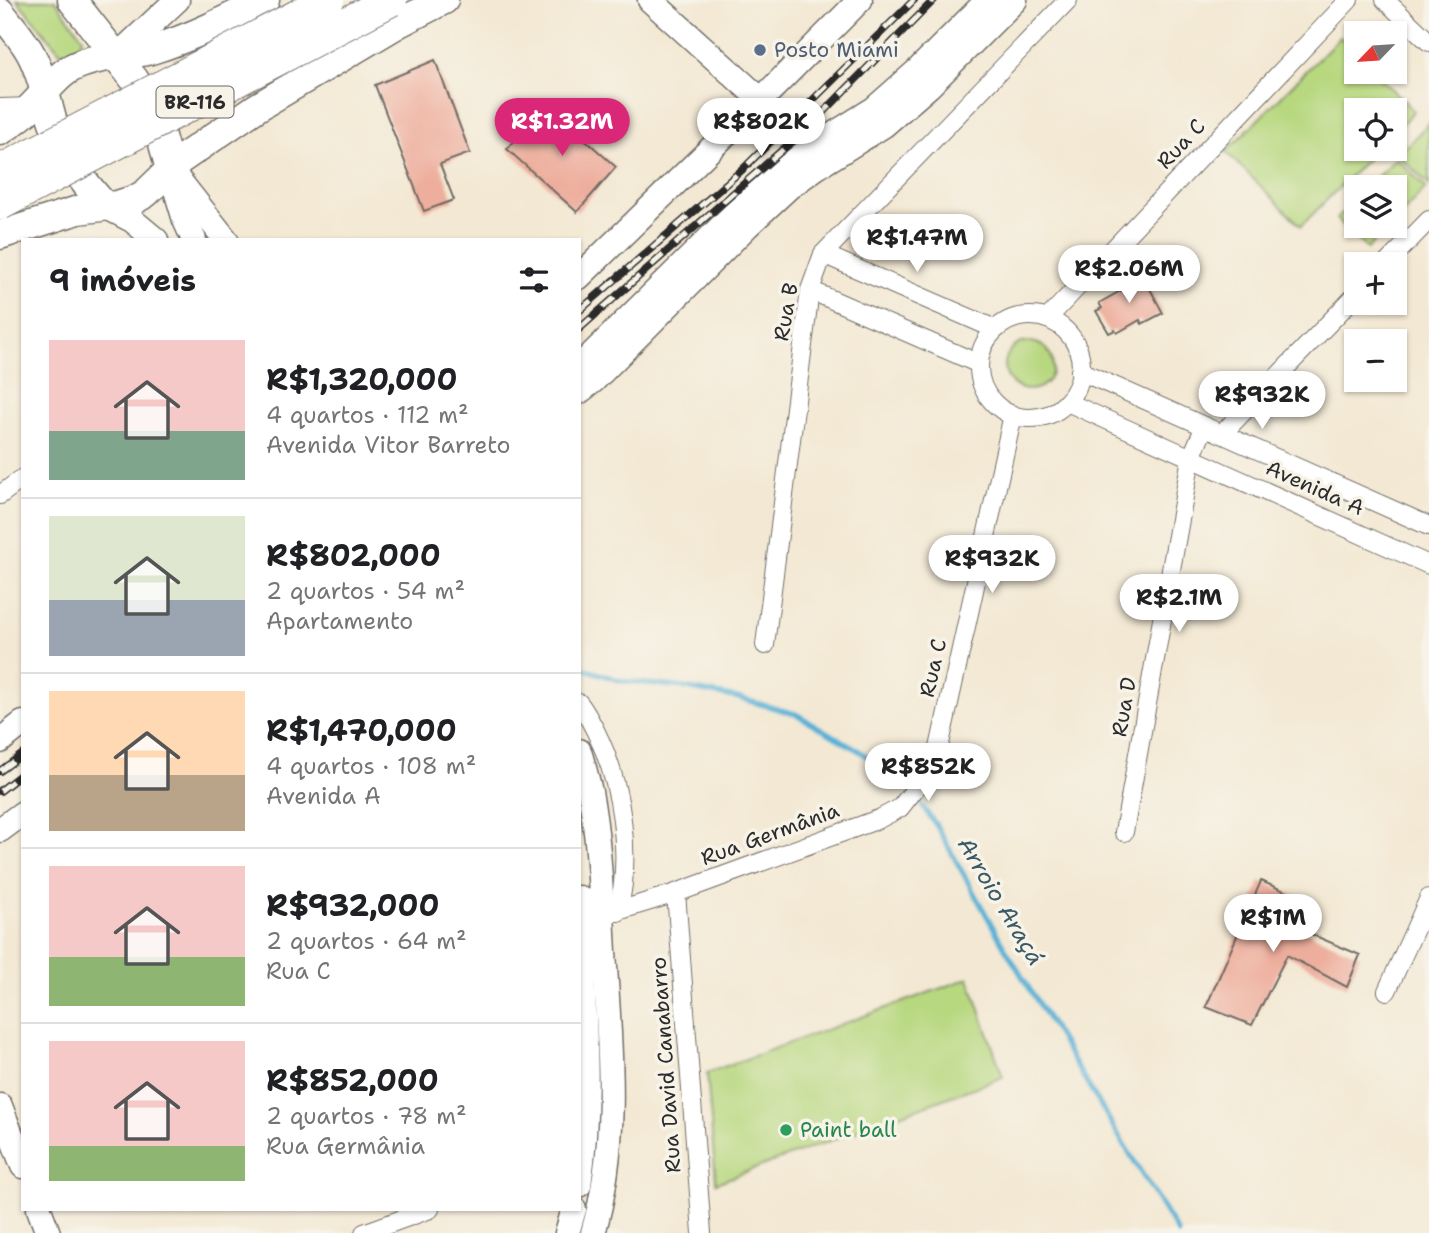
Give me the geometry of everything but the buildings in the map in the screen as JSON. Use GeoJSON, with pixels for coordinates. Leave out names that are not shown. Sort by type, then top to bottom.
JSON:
{"type":"FeatureCollection","features":[{"type":"Feature","properties":{"kind":"highway","name":"BR-116"},"geometry":{"type":"LineString","coordinates":[[0,171],[328,0]]}},
{"type":"Feature","properties":{"kind":"highway","name":"BR-116"},"geometry":{"type":"LineString","coordinates":[[1,224],[391,0]]}},
{"type":"Feature","properties":{"kind":"main road"},"geometry":{"type":"LineString","coordinates":[[72,0],[147,99],[157,122],[185,220],[193,238]]}},
{"type":"Feature","properties":{"kind":"main road"},"geometry":{"type":"LineString","coordinates":[[116,57],[177,0]]}},
{"type":"Feature","properties":{"kind":"main road"},"geometry":{"type":"LineString","coordinates":[[0,131],[76,65],[161,47],[265,0]]}},
{"type":"Feature","properties":{"kind":"main road"},"geometry":{"type":"LineString","coordinates":[[1,224],[127,202],[146,193],[191,152],[256,108],[444,0]]}},
{"type":"Feature","properties":{"kind":"main road"},"geometry":{"type":"LineString","coordinates":[[650,0],[761,100]]}},
{"type":"Feature","properties":{"kind":"main road"},"geometry":{"type":"LineString","coordinates":[[581,275],[860,0]]}},
{"type":"Feature","properties":{"kind":"main road"},"geometry":{"type":"LineString","coordinates":[[581,365],[776,175],[807,151],[874,109],[917,71],[988,0]]}},
{"type":"Feature","properties":{"kind":"main road"},"geometry":{"type":"LineString","coordinates":[[581,390],[789,187],[884,125],[929,86],[1015,0]]}},
{"type":"Feature","properties":{"kind":"main road"},"geometry":{"type":"LineString","coordinates":[[0,12],[30,52],[38,99],[71,164],[129,238]]}},
{"type":"Feature","properties":{"kind":"main road"},"geometry":{"type":"LineString","coordinates":[[212,26],[198,44],[188,64],[191,86],[202,103],[220,111],[240,112],[256,108]]}},
{"type":"Feature","properties":{"kind":"main road"},"geometry":{"type":"LineString","coordinates":[[0,151],[18,157],[25,163],[33,177],[34,186],[33,201],[29,209],[17,222],[1,224]]}},
{"type":"Feature","properties":{"kind":"main road"},"geometry":{"type":"LineString","coordinates":[[170,169],[224,238]]}},
{"type":"Feature","properties":{"kind":"main road"},"geometry":{"type":"LineString","coordinates":[[105,206],[132,220],[154,238]]}},
{"type":"Feature","properties":{"kind":"main road"},"geometry":{"type":"LineString","coordinates":[[0,741],[21,725]]}},
{"type":"Feature","properties":{"kind":"main road"},"geometry":{"type":"LineString","coordinates":[[581,758],[590,791],[595,830],[612,1091],[610,1147],[593,1233]]}},
{"type":"Feature","properties":{"kind":"main road"},"geometry":{"type":"LineString","coordinates":[[0,830],[21,814]]}},
{"type":"Feature","properties":{"kind":"main road"},"geometry":{"type":"LineString","coordinates":[[581,926],[600,906]]}},
{"type":"Feature","properties":{"kind":"main road"},"geometry":{"type":"LineString","coordinates":[[581,976],[586,1097],[582,1155]]}},
{"type":"Feature","properties":{"kind":"main road"},"geometry":{"type":"LineString","coordinates":[[0,1106],[16,1129],[21,1155]]}},
{"type":"Feature","properties":{"kind":"main road"},"geometry":{"type":"LineString","coordinates":[[40,1211],[48,1233]]}},
{"type":"Feature","properties":{"kind":"main road"},"geometry":{"type":"LineString","coordinates":[[567,1233],[573,1211]]}},
{"type":"Feature","properties":{"kind":"street","name":"Rua B"},"geometry":{"type":"LineString","coordinates":[[765,645],[810,290],[823,254],[1069,0]]}},
{"type":"Feature","properties":{"kind":"street","name":"Rua C"},"geometry":{"type":"LineString","coordinates":[[1047,319],[1349,0]]}},
{"type":"Feature","properties":{"kind":"street"},"geometry":{"type":"LineString","coordinates":[[1385,0],[1429,42]]}},
{"type":"Feature","properties":{"kind":"street"},"geometry":{"type":"LineString","coordinates":[[0,108],[38,99]]}},
{"type":"Feature","properties":{"kind":"street"},"geometry":{"type":"LineString","coordinates":[[1398,252],[1429,220]]}},
{"type":"Feature","properties":{"kind":"street"},"geometry":{"type":"LineString","coordinates":[[823,254],[995,329]]}},
{"type":"Feature","properties":{"kind":"street"},"geometry":{"type":"LineString","coordinates":[[810,290],[977,363]]}},
{"type":"Feature","properties":{"kind":"street"},"geometry":{"type":"LineString","coordinates":[[1222,434],[1344,307]]}},
{"type":"Feature","properties":{"kind":"street"},"geometry":{"type":"LineString","coordinates":[[1033,316],[1047,319],[1061,327],[1072,339],[1079,355],[1080,371],[1076,388],[1067,402],[1056,411],[1027,418],[1013,415],[990,398],[983,386],[977,363],[985,342],[995,329],[1006,321],[1033,316]]}},
{"type":"Feature","properties":{"kind":"street","name":"Avenida A"},"geometry":{"type":"LineString","coordinates":[[1080,371],[1429,526]]}},
{"type":"Feature","properties":{"kind":"street","name":"Avenida A"},"geometry":{"type":"LineString","coordinates":[[1067,402],[1429,565]]}},
{"type":"Feature","properties":{"kind":"street","name":"Rua C"},"geometry":{"type":"LineString","coordinates":[[930,771],[1013,415]]}},
{"type":"Feature","properties":{"kind":"street","name":"Rua D"},"geometry":{"type":"LineString","coordinates":[[1124,832],[1191,458],[1205,426]]}},
{"type":"Feature","properties":{"kind":"street"},"geometry":{"type":"LineString","coordinates":[[0,495],[21,479]]}},
{"type":"Feature","properties":{"kind":"street"},"geometry":{"type":"LineString","coordinates":[[581,706],[600,740],[612,771],[624,849],[624,878],[600,906]]}},
{"type":"Feature","properties":{"kind":"street","name":"Rua Germânia"},"geometry":{"type":"LineString","coordinates":[[600,906],[676,893],[879,819],[900,808],[930,771]]}},
{"type":"Feature","properties":{"kind":"street","name":"Rua David Canabarro"},"geometry":{"type":"LineString","coordinates":[[676,893],[702,1233]]}},
{"type":"Feature","properties":{"kind":"street"},"geometry":{"type":"LineString","coordinates":[[1387,990],[1429,898]]}},
{"type":"Feature","properties":{"kind":"street"},"geometry":{"type":"LineString","coordinates":[[364,1233],[424,1211]]}},
{"type":"Feature","properties":{"kind":"green space"},"geometry":{"type":"Polygon","coordinates":[[[17,0],[55,0],[83,38],[75,52],[60,52],[17,0]]]}},
{"type":"Feature","properties":{"kind":"green space"},"geometry":{"type":"Polygon","coordinates":[[[1340,37],[1344,41],[1344,84],[1386,84],[1401,98],[1344,98],[1344,161],[1365,161],[1351,175],[1344,175],[1344,182],[1301,226],[1226,152],[1340,37]]]}},
{"type":"Feature","properties":{"kind":"green space"},"geometry":{"type":"Polygon","coordinates":[[[1407,104],[1414,111],[1407,118],[1407,104]]]}},
{"type":"Feature","properties":{"kind":"green space"},"geometry":{"type":"Polygon","coordinates":[[[1429,123],[1429,185],[1404,161],[1407,161],[1407,146],[1429,123]]]}},
{"type":"Feature","properties":{"kind":"green space"},"geometry":{"type":"Polygon","coordinates":[[[1393,161],[1399,161],[1426,188],[1407,208],[1407,175],[1379,175],[1393,161]]]}},
{"type":"Feature","properties":{"kind":"green space"},"geometry":{"type":"Polygon","coordinates":[[[1344,212],[1344,226],[1337,219],[1344,212]]]}},
{"type":"Feature","properties":{"kind":"green space"},"geometry":{"type":"Polygon","coordinates":[[[1356,238],[1378,238],[1367,249],[1356,238]]]}},
{"type":"Feature","properties":{"kind":"green space"},"geometry":{"type":"Polygon","coordinates":[[[1029,342],[1046,349],[1053,366],[1046,383],[1029,390],[1012,383],[1005,366],[1012,349],[1029,342]]]}},
{"type":"Feature","properties":{"kind":"green space","name":"Paint ball"},"geometry":{"type":"Polygon","coordinates":[[[969,978],[1003,1077],[716,1183],[707,1073],[969,978]]]}},
{"type":"Feature","properties":{"kind":"waterway","name":"Arroio Araçá"},"geometry":{"type":"LineString","coordinates":[[581,668],[622,681],[681,687],[738,698],[796,714],[861,752],[908,787],[936,825],[1006,950],[1178,1233]]}},
{"type":"Feature","properties":{"kind":"railway"},"geometry":{"type":"LineString","coordinates":[[581,309],[743,169],[914,0]]}},
{"type":"Feature","properties":{"kind":"railway"},"geometry":{"type":"LineString","coordinates":[[581,327],[813,123],[934,0]]}},
{"type":"Feature","properties":{"kind":"railway"},"geometry":{"type":"LineString","coordinates":[[0,771],[21,755]]}},
{"type":"Feature","properties":{"kind":"railway"},"geometry":{"type":"LineString","coordinates":[[0,791],[21,775]]}},
{"type":"Feature","properties":{"kind":"place","name":"Posto Miami"},"geometry":{"type":"Point","coordinates":[760,50]}},
{"type":"Feature","properties":{"kind":"place","name":"Paint ball"},"geometry":{"type":"Point","coordinates":[786,1130]}}]}
